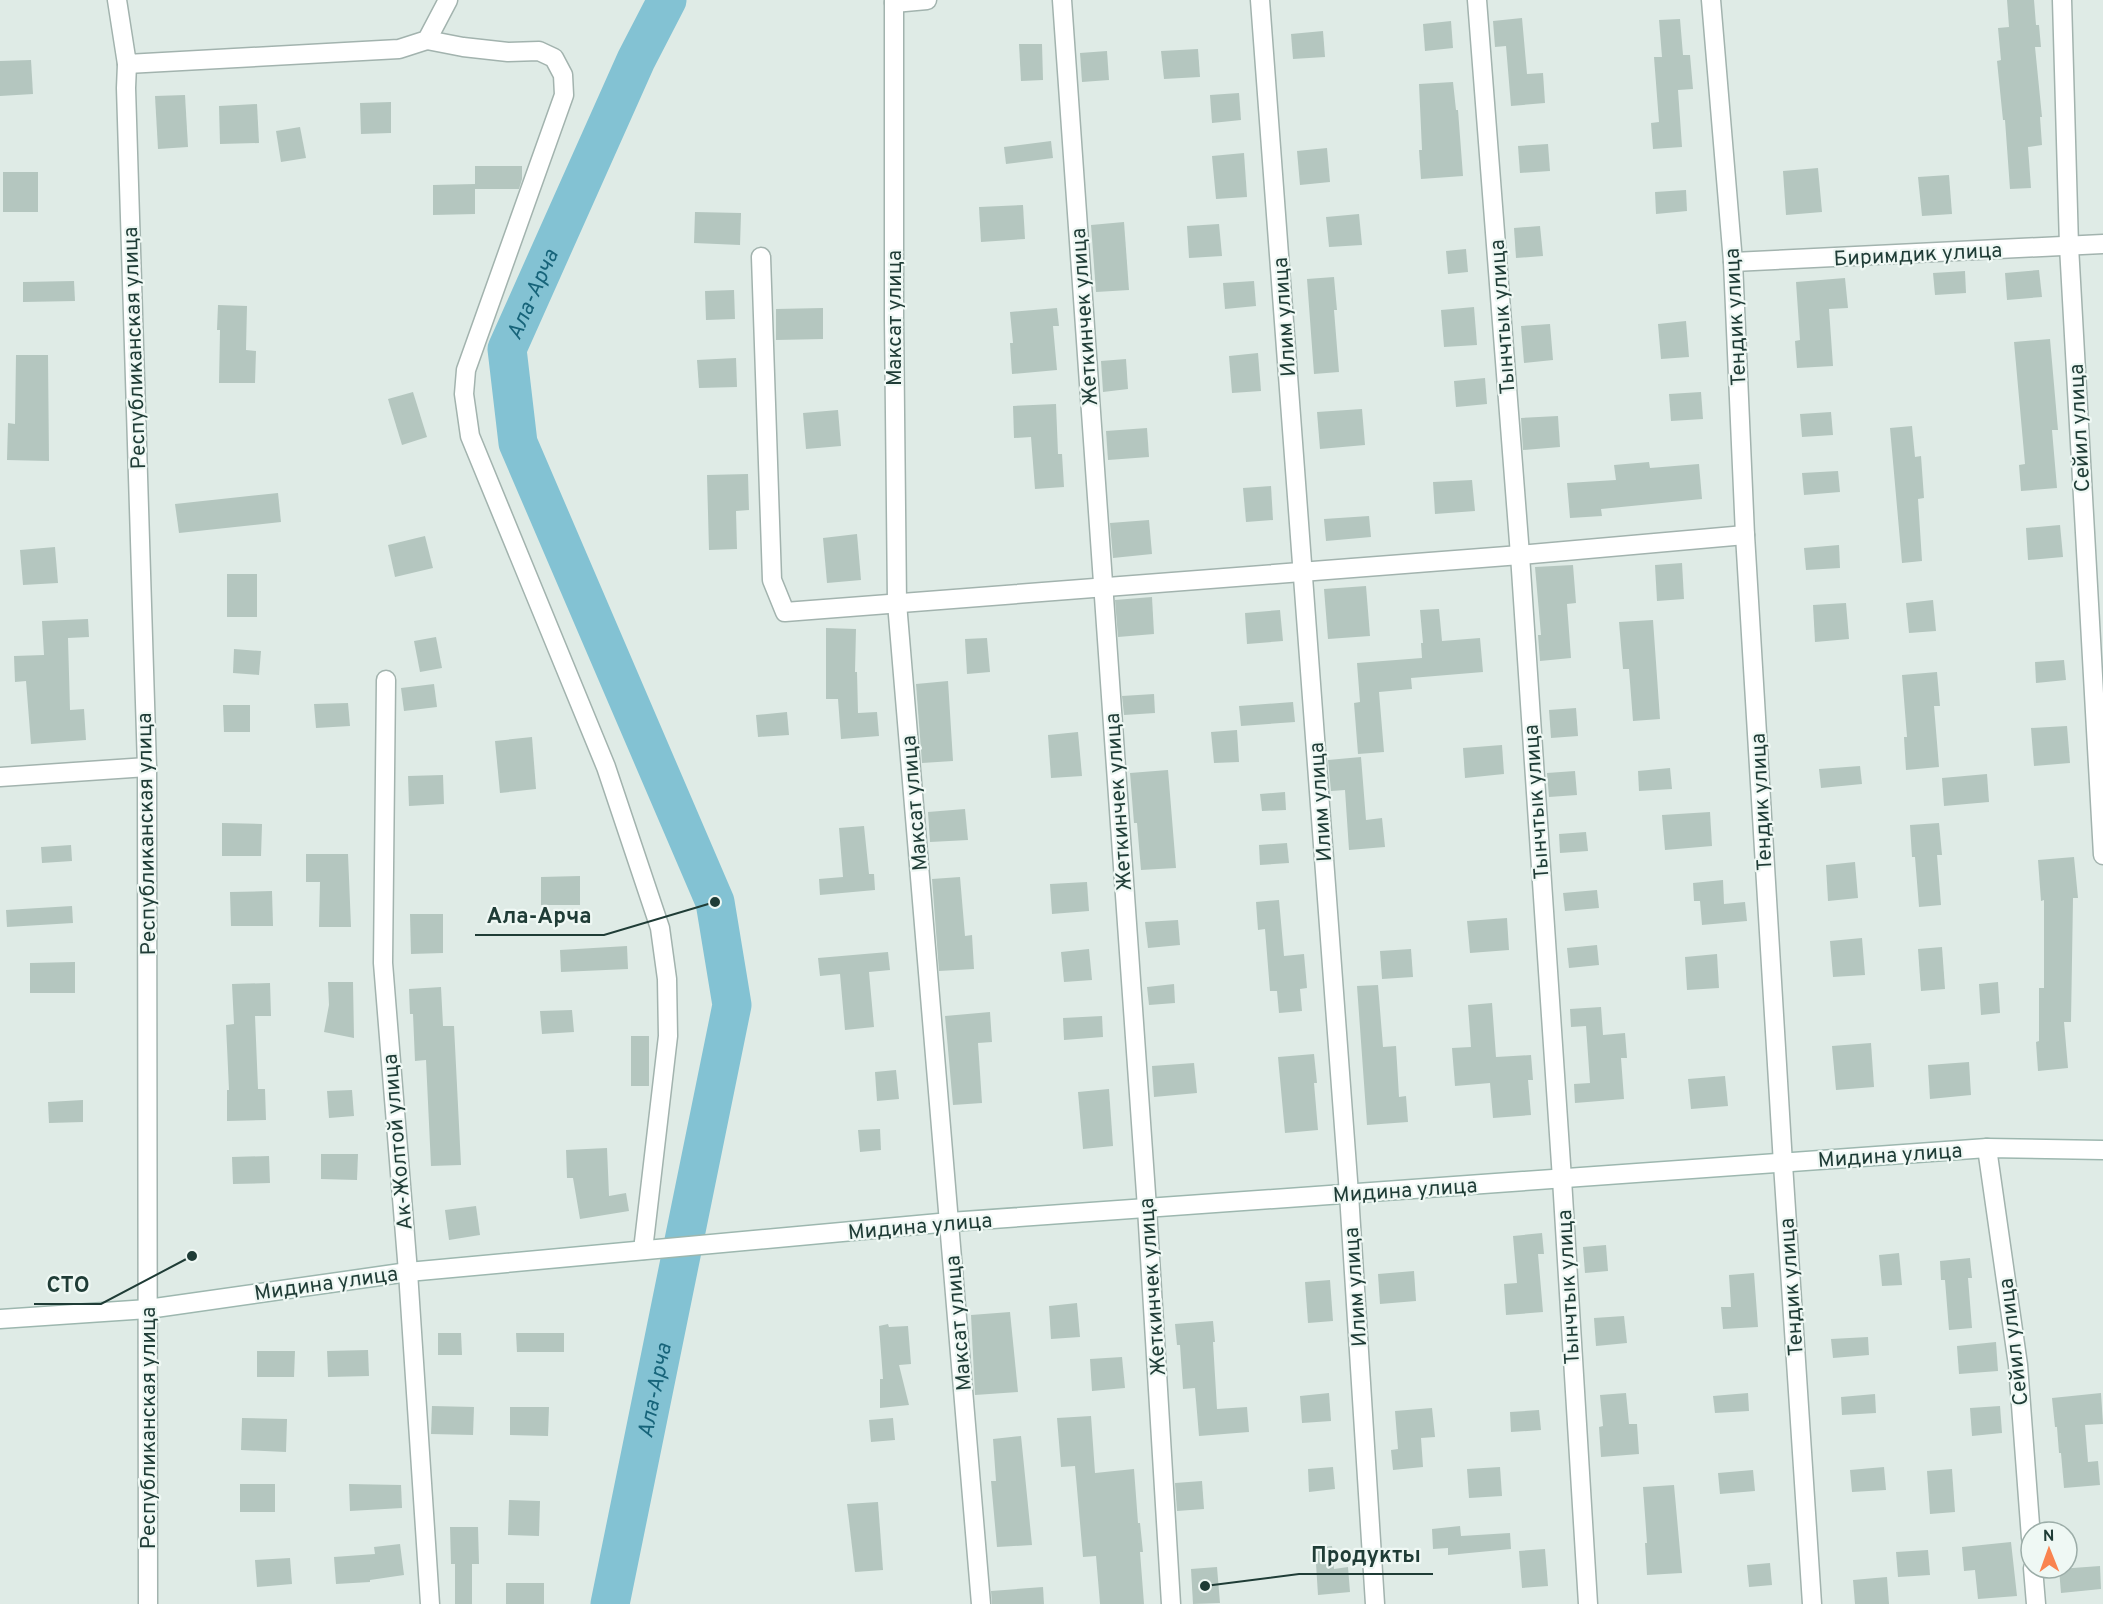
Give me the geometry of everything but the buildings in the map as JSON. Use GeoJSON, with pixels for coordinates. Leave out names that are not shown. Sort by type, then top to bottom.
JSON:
{"type":"FeatureCollection","features":[{"type":"Feature","properties":{"kind":"street","name":"Республиканская улица"},"geometry":{"type":"LineString","coordinates":[[117,0],[127,64],[126,100],[147,767],[148,1604]]}},
{"type":"Feature","properties":{"kind":"street"},"geometry":{"type":"LineString","coordinates":[[427,40],[448,0]]}},
{"type":"Feature","properties":{"kind":"street"},"geometry":{"type":"LineString","coordinates":[[894,2],[927,0]]}},
{"type":"Feature","properties":{"kind":"street","name":"Жеткинчек улица"},"geometry":{"type":"LineString","coordinates":[[1062,0],[1147,1208],[1171,1604]]}},
{"type":"Feature","properties":{"kind":"street","name":"Илим улица"},"geometry":{"type":"LineString","coordinates":[[1260,0],[1349,1194],[1375,1604]]}},
{"type":"Feature","properties":{"kind":"street","name":"Тынчтык улица"},"geometry":{"type":"LineString","coordinates":[[1477,0],[1520,555],[1588,1604]]}},
{"type":"Feature","properties":{"kind":"street","name":"Тендик улица"},"geometry":{"type":"LineString","coordinates":[[1711,0],[1733,262],[1745,535],[1812,1604]]}},
{"type":"Feature","properties":{"kind":"street","name":"Сейил улица"},"geometry":{"type":"LineString","coordinates":[[2062,0],[2069,246],[2103,855]]}},
{"type":"Feature","properties":{"kind":"street","name":"Максат улица"},"geometry":{"type":"LineString","coordinates":[[894,2],[897,603],[981,1604]]}},
{"type":"Feature","properties":{"kind":"street"},"geometry":{"type":"LineString","coordinates":[[127,64],[399,49],[427,40],[464,48],[508,52],[539,51],[554,58],[563,75],[564,95],[466,370],[464,394],[470,436],[606,767],[660,928],[667,979],[668,1036],[647,1250]]}},
{"type":"Feature","properties":{"kind":"street","name":"Биримдик улица"},"geometry":{"type":"LineString","coordinates":[[1733,262],[2103,244]]}},
{"type":"Feature","properties":{"kind":"street"},"geometry":{"type":"LineString","coordinates":[[761,257],[772,580],[784,612],[1520,555],[1745,535]]}},
{"type":"Feature","properties":{"kind":"street","name":"Ак-Жолтой улица"},"geometry":{"type":"LineString","coordinates":[[386,680],[383,963],[408,1272],[430,1604]]}},
{"type":"Feature","properties":{"kind":"street"},"geometry":{"type":"LineString","coordinates":[[0,777],[147,767]]}},
{"type":"Feature","properties":{"kind":"street","name":"Сейил улица"},"geometry":{"type":"LineString","coordinates":[[1987,1148],[2018,1365],[2030,1520]]}},
{"type":"Feature","properties":{"kind":"street","name":"Мидина улица"},"geometry":{"type":"LineString","coordinates":[[0,1318],[148,1309],[408,1272],[950,1222],[1987,1148],[2103,1150]]}},
{"type":"Feature","properties":{"kind":"street"},"geometry":{"type":"LineString","coordinates":[[2034,1580],[2036,1604]]}},
{"type":"Feature","properties":{"kind":"waterway","name":"Ала-Арча"},"geometry":{"type":"LineString","coordinates":[[610,1604],[732,1005],[715,902],[518,443],[507,349],[636,60],[667,0]]}},
{"type":"Feature","properties":{"kind":"place","name":"Ала-Арча"},"geometry":{"type":"Point","coordinates":[715,902]}},
{"type":"Feature","properties":{"kind":"place","name":"СТО"},"geometry":{"type":"Point","coordinates":[192,1256]}},
{"type":"Feature","properties":{"kind":"place","name":"Продукты"},"geometry":{"type":"Point","coordinates":[1205,1586]}}]}
